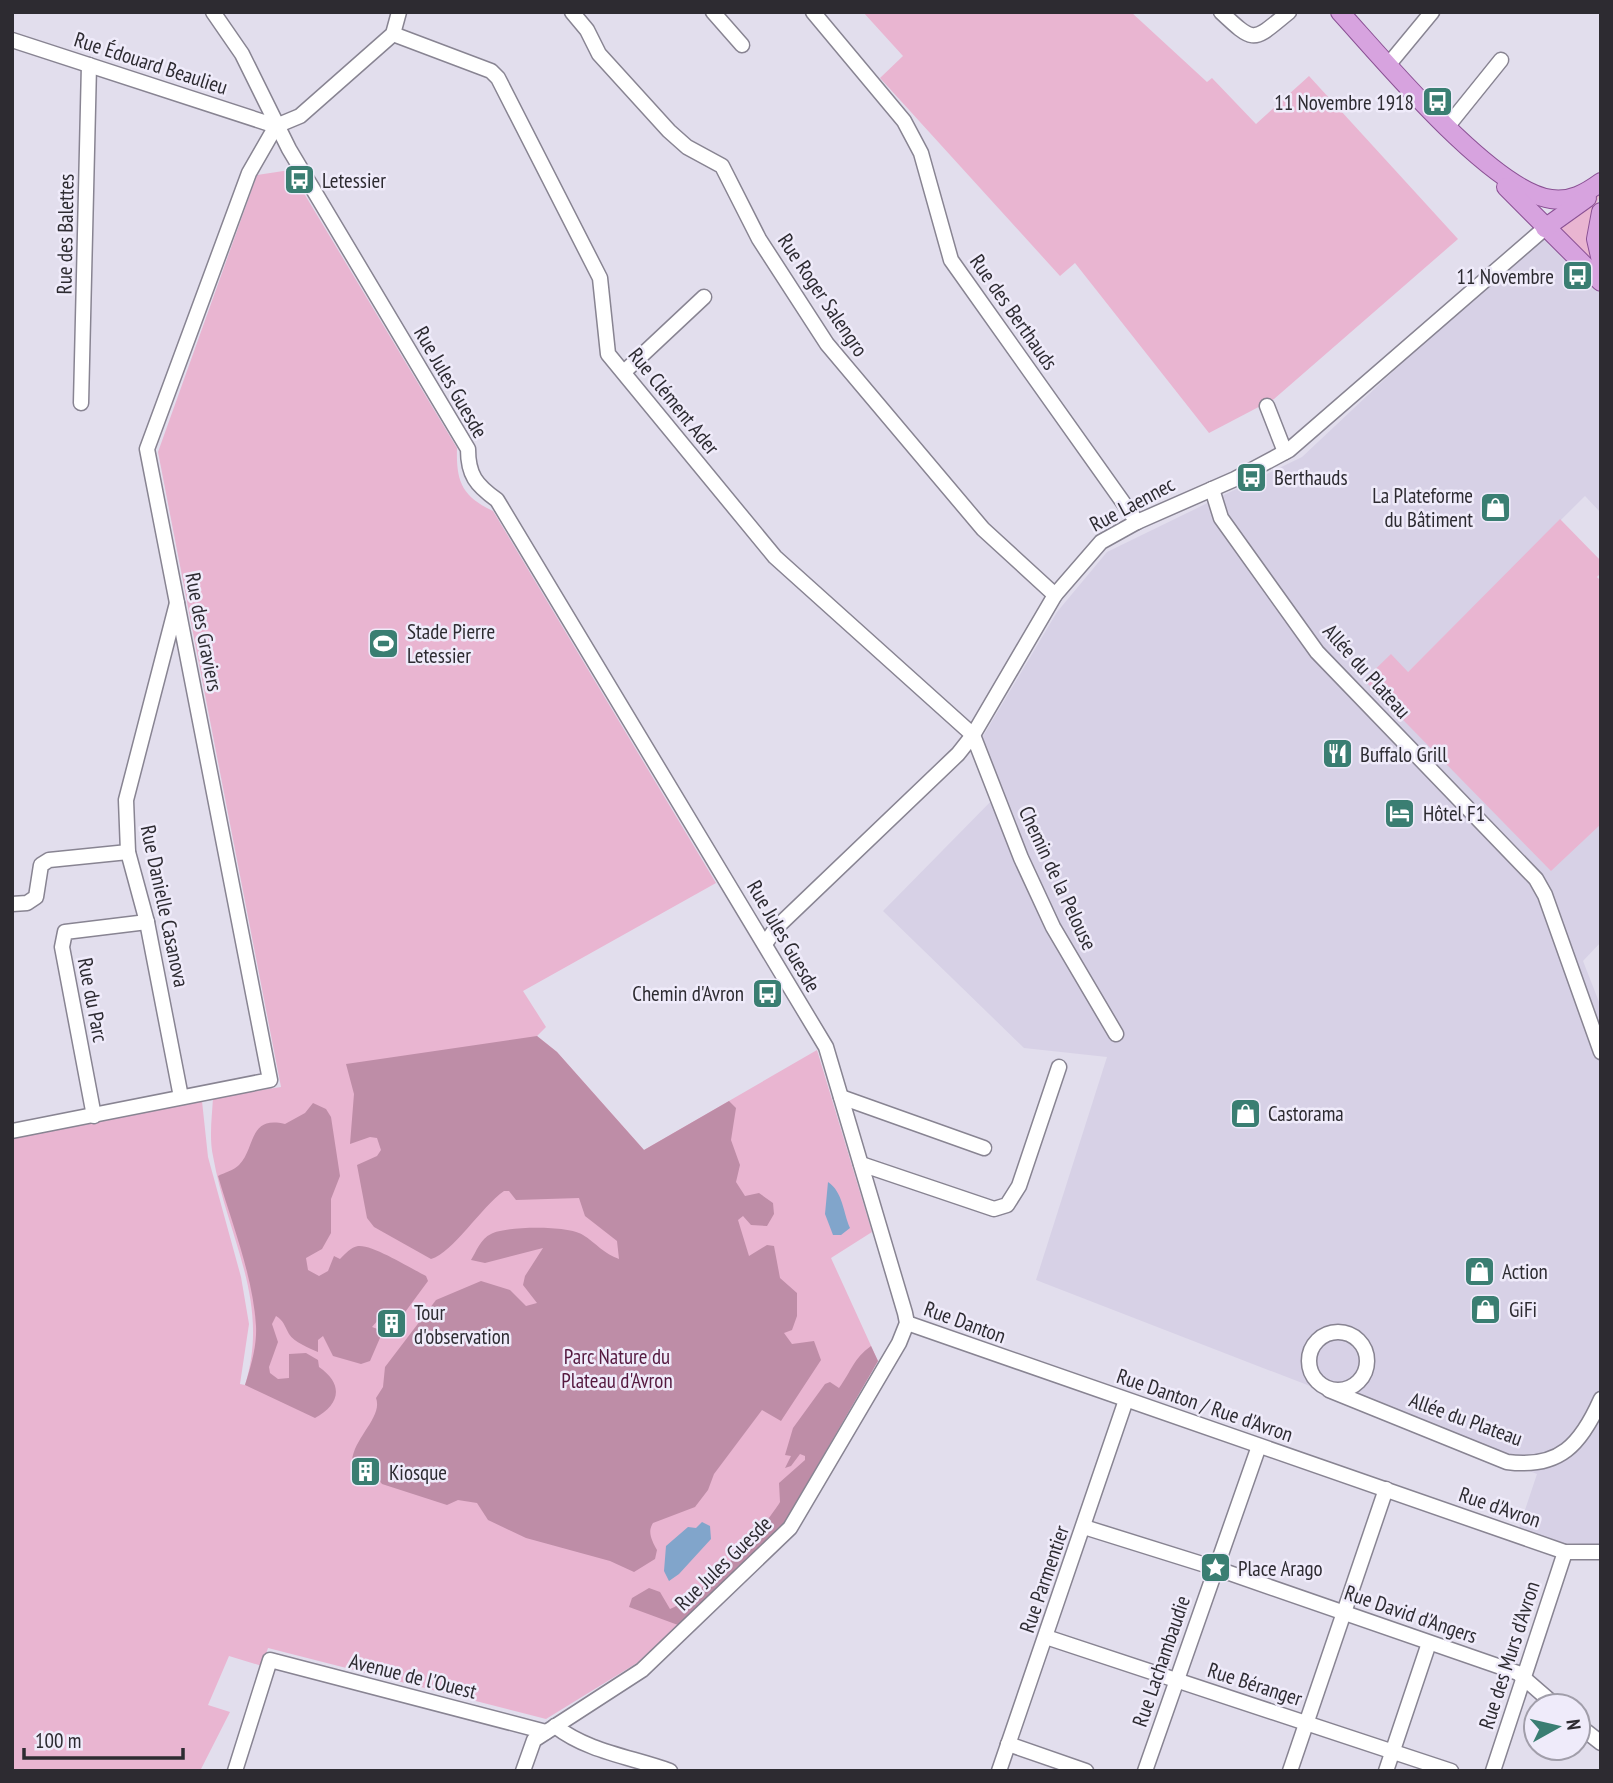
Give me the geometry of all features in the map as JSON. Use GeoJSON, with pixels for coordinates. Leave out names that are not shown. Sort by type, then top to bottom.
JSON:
{"type":"FeatureCollection","features":[{"type":"Feature","properties":{"kind":"main road"},"geometry":{"type":"LineString","coordinates":[[1340,12],[1447,127],[1499,175],[1537,196],[1566,199],[1580,195],[1601,182]]}},
{"type":"Feature","properties":{"kind":"main road"},"geometry":{"type":"LineString","coordinates":[[1499,175],[1501,183],[1601,282]]}},
{"type":"Feature","properties":{"kind":"main road","name":"Rue Laennec"},"geometry":{"type":"LineString","coordinates":[[1545,228],[1601,188]]}},
{"type":"Feature","properties":{"kind":"main road"},"geometry":{"type":"LineString","coordinates":[[1537,196],[1544,210],[1545,228]]}},
{"type":"Feature","properties":{"kind":"main road"},"geometry":{"type":"LineString","coordinates":[[1601,212],[1596,239],[1601,261]]}},
{"type":"Feature","properties":{"kind":"street","name":"Rue Jules Guesde"},"geometry":{"type":"LineString","coordinates":[[213,12],[242,54],[276,126],[468,449],[468,465],[474,481],[497,499],[827,1047],[907,1323],[899,1343],[790,1528],[642,1670],[551,1729]]}},
{"type":"Feature","properties":{"kind":"street"},"geometry":{"type":"LineString","coordinates":[[276,126],[300,116],[393,34],[399,12]]}},
{"type":"Feature","properties":{"kind":"street","name":"Rue Roger Salengro"},"geometry":{"type":"LineString","coordinates":[[572,12],[587,30],[598,54],[668,131],[687,147],[721,164],[759,239],[827,344],[983,529],[1055,595]]}},
{"type":"Feature","properties":{"kind":"street"},"geometry":{"type":"LineString","coordinates":[[713,12],[742,45]]}},
{"type":"Feature","properties":{"kind":"street","name":"Rue des Berthauds"},"geometry":{"type":"LineString","coordinates":[[813,12],[904,121],[921,153],[951,260],[1137,522]]}},
{"type":"Feature","properties":{"kind":"street"},"geometry":{"type":"LineString","coordinates":[[1221,12],[1245,35],[1252,37],[1263,33],[1289,12]]}},
{"type":"Feature","properties":{"kind":"street"},"geometry":{"type":"LineString","coordinates":[[1389,64],[1432,12]]}},
{"type":"Feature","properties":{"kind":"street","name":"Rue Clément Ader"},"geometry":{"type":"LineString","coordinates":[[393,34],[491,71],[498,78],[600,278],[608,354],[775,557],[973,735]]}},
{"type":"Feature","properties":{"kind":"street","name":"Rue Édouard Beaulieu"},"geometry":{"type":"LineString","coordinates":[[12,40],[276,126]]}},
{"type":"Feature","properties":{"kind":"street"},"geometry":{"type":"LineString","coordinates":[[1447,127],[1501,60]]}},
{"type":"Feature","properties":{"kind":"street","name":"Rue des Balettes"},"geometry":{"type":"LineString","coordinates":[[81,403],[89,65]]}},
{"type":"Feature","properties":{"kind":"street","name":"Rue des Graviers"},"geometry":{"type":"LineString","coordinates":[[182,1097],[270,1080],[146,449],[249,173],[276,126]]}},
{"type":"Feature","properties":{"kind":"street","name":"Rue Laennec"},"geometry":{"type":"LineString","coordinates":[[765,944],[776,928],[958,754],[973,735],[1055,595],[1101,542],[1137,522],[1285,453],[1545,228]]}},
{"type":"Feature","properties":{"kind":"street"},"geometry":{"type":"LineString","coordinates":[[624,372],[704,297]]}},
{"type":"Feature","properties":{"kind":"street"},"geometry":{"type":"LineString","coordinates":[[1267,406],[1285,453]]}},
{"type":"Feature","properties":{"kind":"street","name":"Allée du Plateau"},"geometry":{"type":"LineString","coordinates":[[1212,489],[1221,518],[1317,652],[1536,879],[1545,895],[1601,1052]]}},
{"type":"Feature","properties":{"kind":"street","name":"Rue Danielle Casanova"},"geometry":{"type":"LineString","coordinates":[[177,602],[126,800],[128,852],[147,922],[182,1097]]}},
{"type":"Feature","properties":{"kind":"street","name":"Chemin de la Pelouse"},"geometry":{"type":"LineString","coordinates":[[973,735],[1021,858],[1052,927],[1116,1034]]}},
{"type":"Feature","properties":{"kind":"street"},"geometry":{"type":"LineString","coordinates":[[12,904],[27,903],[36,897],[39,887],[38,872],[41,865],[49,860],[128,852]]}},
{"type":"Feature","properties":{"kind":"street","name":"Rue du Parc"},"geometry":{"type":"LineString","coordinates":[[94,1116],[62,947],[65,932],[147,922]]}},
{"type":"Feature","properties":{"kind":"street"},"geometry":{"type":"LineString","coordinates":[[861,1164],[994,1209],[1007,1205],[1019,1186],[1059,1067]]}},
{"type":"Feature","properties":{"kind":"street"},"geometry":{"type":"LineString","coordinates":[[12,1131],[182,1097]]}},
{"type":"Feature","properties":{"kind":"street"},"geometry":{"type":"LineString","coordinates":[[841,1097],[984,1148]]}},
{"type":"Feature","properties":{"kind":"street","name":"Rue Danton"},"geometry":{"type":"LineString","coordinates":[[907,1323],[1009,1360]]}},
{"type":"Feature","properties":{"kind":"street"},"geometry":{"type":"LineString","coordinates":[[1363,1378],[1349,1389],[1329,1390],[1313,1378],[1308,1358],[1317,1340],[1326,1335],[1344,1332],[1358,1339],[1367,1360],[1363,1378],[1365,1398],[1372,1406]]}},
{"type":"Feature","properties":{"kind":"street","name":"Rue Danton / Rue d'Avron"},"geometry":{"type":"LineString","coordinates":[[1009,1360],[1386,1489]]}},
{"type":"Feature","properties":{"kind":"street","name":"Allée du Plateau"},"geometry":{"type":"LineString","coordinates":[[1329,1390],[1507,1462],[1519,1463],[1543,1461],[1570,1449],[1591,1421],[1601,1399]]}},
{"type":"Feature","properties":{"kind":"street","name":"Rue Parmentier"},"geometry":{"type":"LineString","coordinates":[[999,1771],[1126,1400]]}},
{"type":"Feature","properties":{"kind":"street","name":"Rue Lachambaudie"},"geometry":{"type":"LineString","coordinates":[[1144,1771],[1259,1446]]}},
{"type":"Feature","properties":{"kind":"street"},"geometry":{"type":"LineString","coordinates":[[1290,1771],[1386,1489]]}},
{"type":"Feature","properties":{"kind":"street","name":"Rue d'Avron"},"geometry":{"type":"LineString","coordinates":[[1386,1489],[1565,1552],[1601,1552]]}},
{"type":"Feature","properties":{"kind":"street","name":"Rue David d'Angers"},"geometry":{"type":"LineString","coordinates":[[1084,1527],[1215,1568],[1518,1673],[1540,1692]]}},
{"type":"Feature","properties":{"kind":"street","name":"Rue des Murs d'Avron"},"geometry":{"type":"LineString","coordinates":[[1493,1771],[1565,1552]]}},
{"type":"Feature","properties":{"kind":"street","name":"Rue Béranger"},"geometry":{"type":"LineString","coordinates":[[1046,1637],[1451,1771]]}},
{"type":"Feature","properties":{"kind":"street"},"geometry":{"type":"LineString","coordinates":[[1386,1771],[1429,1643]]}},
{"type":"Feature","properties":{"kind":"street","name":"Avenue de l'Ouest"},"geometry":{"type":"LineString","coordinates":[[235,1771],[270,1660],[551,1729],[670,1771]]}},
{"type":"Feature","properties":{"kind":"street"},"geometry":{"type":"LineString","coordinates":[[523,1771],[534,1740],[551,1729]]}},
{"type":"Feature","properties":{"kind":"street"},"geometry":{"type":"LineString","coordinates":[[1008,1744],[1086,1771]]}},
{"type":"Feature","properties":{"kind":"street"},"geometry":{"type":"LineString","coordinates":[[619,1771],[624,1755]]}},
{"type":"Feature","properties":{"kind":"shaded area"},"geometry":{"type":"Polygon","coordinates":[[[1601,176],[1601,513],[1585,496],[1408,672],[1601,816],[1601,942],[1583,961],[1601,1007],[1601,1545],[1564,1543],[1519,1528],[1537,1474],[1036,1280],[1107,1057],[1024,1048],[883,911],[1001,791],[982,738],[1057,612],[1107,552],[1302,457],[1601,176]]]}},
{"type":"Feature","properties":{"kind":"green space"},"geometry":{"type":"Polygon","coordinates":[[[863,12],[1131,12],[1207,82],[1212,78],[1256,124],[1309,76],[1458,239],[1274,399],[1209,433],[1075,263],[1060,276],[880,78],[903,56],[863,12]]]}},
{"type":"Feature","properties":{"kind":"green space","name":"Parc Nature du Plateau d'Avron"},"geometry":{"type":"Polygon","coordinates":[[[290,170],[457,448],[458,470],[463,487],[474,500],[493,511],[716,883],[523,991],[546,1027],[537,1036],[557,1052],[644,1150],[817,1050],[872,1232],[831,1258],[878,1361],[783,1525],[637,1663],[546,1719],[268,1648],[262,1666],[229,1656],[208,1705],[230,1712],[200,1771],[12,1771],[12,1140],[17,1135],[202,1101],[208,1157],[241,1277],[249,1324],[240,1384],[245,1385],[252,1354],[250,1297],[219,1186],[212,1149],[213,1098],[281,1087],[158,452],[257,175],[290,170]]]}},
{"type":"Feature","properties":{"kind":"green space"},"geometry":{"type":"Polygon","coordinates":[[[1600,193],[1589,229],[1594,265],[1552,226],[1600,193]]]}},
{"type":"Feature","properties":{"kind":"green space"},"geometry":{"type":"Polygon","coordinates":[[[1560,519],[1601,561],[1601,573],[1597,577],[1601,581],[1601,824],[1551,871],[1364,680],[1391,654],[1408,672],[1560,519]]]}},
{"type":"Feature","properties":{"kind":"green space","name":"Parc Nature du Plateau d'Avron"},"geometry":{"type":"Polygon","coordinates":[[[537,1036],[557,1052],[644,1150],[729,1101],[736,1108],[731,1140],[740,1165],[736,1182],[745,1196],[759,1193],[773,1203],[774,1214],[767,1226],[751,1225],[743,1216],[738,1220],[749,1256],[767,1245],[774,1246],[780,1278],[797,1293],[797,1316],[792,1330],[784,1333],[792,1344],[814,1341],[821,1360],[781,1421],[762,1410],[714,1474],[708,1490],[695,1507],[653,1523],[650,1533],[657,1550],[655,1559],[634,1572],[610,1561],[526,1538],[488,1520],[477,1503],[458,1500],[447,1505],[382,1484],[370,1469],[352,1461],[375,1412],[376,1398],[383,1387],[385,1367],[436,1300],[481,1281],[510,1290],[526,1306],[537,1303],[523,1285],[525,1276],[543,1248],[485,1263],[471,1260],[487,1236],[499,1231],[523,1228],[564,1230],[583,1235],[619,1259],[617,1241],[585,1216],[579,1198],[516,1200],[509,1191],[504,1191],[458,1239],[440,1255],[431,1259],[374,1227],[367,1218],[357,1165],[377,1156],[381,1150],[377,1138],[370,1137],[350,1144],[354,1094],[346,1064],[537,1036]]]}},
{"type":"Feature","properties":{"kind":"green space"},"geometry":{"type":"Polygon","coordinates":[[[313,1103],[326,1109],[331,1117],[340,1176],[331,1199],[331,1233],[322,1249],[306,1258],[308,1270],[319,1276],[328,1271],[334,1256],[340,1259],[353,1248],[364,1246],[426,1276],[428,1281],[400,1319],[392,1313],[384,1313],[372,1327],[383,1331],[370,1361],[361,1364],[333,1356],[323,1336],[318,1340],[318,1352],[302,1344],[291,1337],[276,1316],[272,1324],[278,1342],[269,1367],[270,1373],[278,1379],[289,1378],[289,1354],[306,1353],[318,1360],[319,1367],[333,1381],[336,1394],[334,1401],[315,1418],[245,1385],[256,1341],[254,1307],[246,1269],[218,1176],[239,1165],[255,1135],[265,1124],[285,1124],[305,1113],[313,1103]]]}},
{"type":"Feature","properties":{"kind":"green space"},"geometry":{"type":"Polygon","coordinates":[[[871,1346],[878,1361],[783,1525],[678,1625],[629,1607],[632,1598],[649,1588],[660,1592],[670,1609],[697,1591],[746,1545],[780,1502],[779,1483],[805,1460],[805,1456],[800,1454],[791,1466],[785,1468],[791,1456],[785,1455],[793,1428],[825,1384],[830,1382],[839,1388],[856,1360],[871,1346]]]}},
{"type":"Feature","properties":{"kind":"water"},"geometry":{"type":"Polygon","coordinates":[[[828,1182],[840,1197],[850,1228],[841,1235],[833,1235],[825,1214],[828,1182]]]}},
{"type":"Feature","properties":{"kind":"water"},"geometry":{"type":"Polygon","coordinates":[[[702,1522],[710,1526],[711,1539],[679,1574],[669,1581],[664,1571],[666,1546],[688,1527],[696,1528],[702,1522]]]}},
{"type":"Feature","properties":{"kind":"place","name":"11 Novembre 1918"},"geometry":{"type":"Point","coordinates":[1437,102]}},
{"type":"Feature","properties":{"kind":"place","name":"Letessier"},"geometry":{"type":"Point","coordinates":[299,180]}},
{"type":"Feature","properties":{"kind":"place","name":"11 Novembre"},"geometry":{"type":"Point","coordinates":[1577,276]}},
{"type":"Feature","properties":{"kind":"place","name":"Berthauds"},"geometry":{"type":"Point","coordinates":[1251,477]}},
{"type":"Feature","properties":{"kind":"place","name":"La Plateforme du Bâtiment"},"geometry":{"type":"Point","coordinates":[1496,507]}},
{"type":"Feature","properties":{"kind":"place","name":"Stade Pierre Letessier"},"geometry":{"type":"Point","coordinates":[384,643]}},
{"type":"Feature","properties":{"kind":"place","name":"Buffalo Grill"},"geometry":{"type":"Point","coordinates":[1337,754]}},
{"type":"Feature","properties":{"kind":"place","name":"Hôtel F1"},"geometry":{"type":"Point","coordinates":[1400,813]}},
{"type":"Feature","properties":{"kind":"place","name":"Chemin d'Avron"},"geometry":{"type":"Point","coordinates":[767,993]}},
{"type":"Feature","properties":{"kind":"place","name":"Castorama"},"geometry":{"type":"Point","coordinates":[1245,1113]}},
{"type":"Feature","properties":{"kind":"place","name":"Action"},"geometry":{"type":"Point","coordinates":[1479,1271]}},
{"type":"Feature","properties":{"kind":"place","name":"GiFi"},"geometry":{"type":"Point","coordinates":[1486,1309]}},
{"type":"Feature","properties":{"kind":"place","name":"Tour d'observation"},"geometry":{"type":"Point","coordinates":[391,1324]}},
{"type":"Feature","properties":{"kind":"place","name":"Kiosque"},"geometry":{"type":"Point","coordinates":[366,1472]}},
{"type":"Feature","properties":{"kind":"place","name":"Place Arago"},"geometry":{"type":"Point","coordinates":[1215,1568]}}]}
